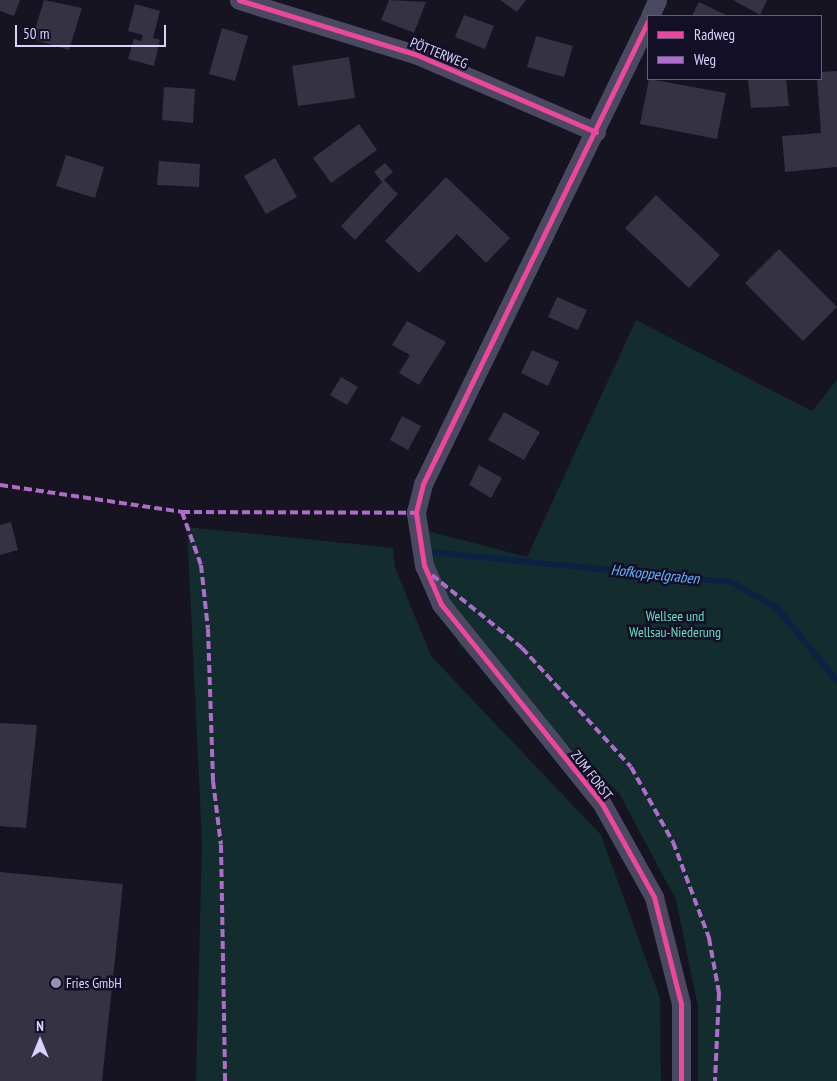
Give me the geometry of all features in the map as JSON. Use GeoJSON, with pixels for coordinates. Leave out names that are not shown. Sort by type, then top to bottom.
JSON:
{"type":"FeatureCollection","features":[{"type":"Feature","properties":{"kind":"street","name":"PÖTTERWEG"},"geometry":{"type":"LineString","coordinates":[[239,0],[415,54],[596,132]]}},
{"type":"Feature","properties":{"kind":"street"},"geometry":{"type":"LineString","coordinates":[[650,15],[657,0]]}},
{"type":"Feature","properties":{"kind":"street"},"geometry":{"type":"LineString","coordinates":[[596,132],[647,23]]}},
{"type":"Feature","properties":{"kind":"street","name":"ZUM FORST"},"geometry":{"type":"LineString","coordinates":[[596,132],[422,484],[416,513],[424,566],[441,604],[601,802],[654,897],[682,1004],[681,1081]]}},
{"type":"Feature","properties":{"kind":"green space","name":"Wellsee und Wellsau-Niederung"},"geometry":{"type":"Polygon","coordinates":[[[636,320],[812,411],[837,380],[837,1081],[698,1081],[698,1007],[676,900],[619,793],[459,645],[420,529],[527,557],[636,320]]]}},
{"type":"Feature","properties":{"kind":"green space"},"geometry":{"type":"Polygon","coordinates":[[[187,527],[393,548],[395,567],[431,656],[601,835],[660,998],[661,1081],[196,1081],[202,842],[187,527]]]}},
{"type":"Feature","properties":{"kind":"building"},"geometry":{"type":"Polygon","coordinates":[[[0,0],[20,0],[14,16],[0,11],[0,0]]]}},
{"type":"Feature","properties":{"kind":"building"},"geometry":{"type":"Polygon","coordinates":[[[44,0],[82,8],[69,50],[32,39],[44,0]]]}},
{"type":"Feature","properties":{"kind":"building"},"geometry":{"type":"Polygon","coordinates":[[[389,0],[426,2],[414,33],[381,20],[389,0]]]}},
{"type":"Feature","properties":{"kind":"building"},"geometry":{"type":"Polygon","coordinates":[[[500,0],[526,0],[517,12],[500,0]]]}},
{"type":"Feature","properties":{"kind":"building"},"geometry":{"type":"Polygon","coordinates":[[[733,0],[767,0],[760,15],[733,0]]]}},
{"type":"Feature","properties":{"kind":"building"},"geometry":{"type":"Polygon","coordinates":[[[699,2],[726,15],[692,15],[699,2]]]}},
{"type":"Feature","properties":{"kind":"building"},"geometry":{"type":"Polygon","coordinates":[[[135,4],[160,11],[153,38],[160,40],[154,66],[128,59],[134,39],[141,41],[143,35],[128,31],[135,4]]]}},
{"type":"Feature","properties":{"kind":"building"},"geometry":{"type":"Polygon","coordinates":[[[464,15],[494,26],[485,49],[455,37],[464,15]]]}},
{"type":"Feature","properties":{"kind":"building"},"geometry":{"type":"Polygon","coordinates":[[[222,28],[248,36],[235,81],[209,74],[222,28]]]}},
{"type":"Feature","properties":{"kind":"building"},"geometry":{"type":"Polygon","coordinates":[[[536,36],[573,46],[564,77],[527,67],[536,36]]]}},
{"type":"Feature","properties":{"kind":"building"},"geometry":{"type":"Polygon","coordinates":[[[349,57],[355,98],[298,106],[292,66],[349,57]]]}},
{"type":"Feature","properties":{"kind":"building"},"geometry":{"type":"Polygon","coordinates":[[[837,71],[837,167],[785,172],[782,136],[821,133],[817,80],[822,80],[822,72],[837,71]]]}},
{"type":"Feature","properties":{"kind":"building"},"geometry":{"type":"Polygon","coordinates":[[[649,80],[726,93],[717,139],[640,124],[649,80]]]}},
{"type":"Feature","properties":{"kind":"building"},"geometry":{"type":"Polygon","coordinates":[[[748,80],[786,80],[789,106],[751,108],[748,80]]]}},
{"type":"Feature","properties":{"kind":"building"},"geometry":{"type":"Polygon","coordinates":[[[164,87],[195,89],[193,123],[162,120],[164,87]]]}},
{"type":"Feature","properties":{"kind":"building"},"geometry":{"type":"Polygon","coordinates":[[[359,124],[377,150],[331,183],[313,158],[359,124]]]}},
{"type":"Feature","properties":{"kind":"building"},"geometry":{"type":"Polygon","coordinates":[[[66,155],[104,167],[95,198],[56,186],[66,155]]]}},
{"type":"Feature","properties":{"kind":"building"},"geometry":{"type":"Polygon","coordinates":[[[275,158],[297,197],[266,214],[244,176],[275,158]]]}},
{"type":"Feature","properties":{"kind":"building"},"geometry":{"type":"Polygon","coordinates":[[[159,161],[200,164],[199,187],[157,185],[159,161]]]}},
{"type":"Feature","properties":{"kind":"building"},"geometry":{"type":"Polygon","coordinates":[[[385,163],[393,172],[384,180],[398,194],[355,240],[341,226],[382,182],[374,172],[385,163]]]}},
{"type":"Feature","properties":{"kind":"building"},"geometry":{"type":"Polygon","coordinates":[[[446,177],[510,238],[486,263],[457,234],[419,273],[385,241],[446,177]]]}},
{"type":"Feature","properties":{"kind":"building"},"geometry":{"type":"Polygon","coordinates":[[[656,195],[720,255],[689,288],[625,228],[656,195]]]}},
{"type":"Feature","properties":{"kind":"building"},"geometry":{"type":"Polygon","coordinates":[[[779,249],[837,307],[803,341],[745,283],[779,249]]]}},
{"type":"Feature","properties":{"kind":"building"},"geometry":{"type":"Polygon","coordinates":[[[557,297],[587,310],[578,330],[548,317],[557,297]]]}},
{"type":"Feature","properties":{"kind":"building"},"geometry":{"type":"Polygon","coordinates":[[[407,321],[446,342],[419,385],[399,373],[410,355],[392,345],[407,321]]]}},
{"type":"Feature","properties":{"kind":"building"},"geometry":{"type":"Polygon","coordinates":[[[532,350],[559,362],[548,386],[521,373],[532,350]]]}},
{"type":"Feature","properties":{"kind":"building"},"geometry":{"type":"Polygon","coordinates":[[[341,377],[358,387],[347,405],[330,395],[341,377]]]}},
{"type":"Feature","properties":{"kind":"building"},"geometry":{"type":"Polygon","coordinates":[[[504,412],[540,432],[524,460],[488,440],[504,412]]]}},
{"type":"Feature","properties":{"kind":"building"},"geometry":{"type":"Polygon","coordinates":[[[402,416],[421,426],[408,450],[390,440],[402,416]]]}},
{"type":"Feature","properties":{"kind":"building"},"geometry":{"type":"Polygon","coordinates":[[[479,465],[502,478],[491,498],[469,485],[479,465]]]}},
{"type":"Feature","properties":{"kind":"building"},"geometry":{"type":"Polygon","coordinates":[[[11,522],[18,550],[0,555],[0,525],[11,522]]]}},
{"type":"Feature","properties":{"kind":"building"},"geometry":{"type":"Polygon","coordinates":[[[0,723],[37,725],[26,828],[0,826],[0,723]]]}},
{"type":"Feature","properties":{"kind":"building","name":"Fries GmbH"},"geometry":{"type":"Polygon","coordinates":[[[0,872],[123,884],[102,1081],[0,1081],[0,872]]]}},
{"type":"Feature","properties":{"kind":"waterway","name":"Hofkoppelgraben"},"geometry":{"type":"LineString","coordinates":[[431,552],[731,582],[776,607],[837,681]]}},
{"type":"Feature","properties":{"kind":"marked path"},"geometry":{"type":"LineString","coordinates":[[0,485],[182,512],[416,513]]}},
{"type":"Feature","properties":{"kind":"marked path"},"geometry":{"type":"LineString","coordinates":[[182,512],[201,565],[208,629],[213,781],[221,845],[225,1081]]}},
{"type":"Feature","properties":{"kind":"marked path"},"geometry":{"type":"LineString","coordinates":[[432,575],[522,648],[631,767],[673,842],[709,938],[719,993],[715,1081]]}},
{"type":"Feature","properties":{"kind":"cycle path"},"geometry":{"type":"LineString","coordinates":[[239,0],[415,54],[596,132]]}},
{"type":"Feature","properties":{"kind":"cycle path"},"geometry":{"type":"LineString","coordinates":[[647,23],[423,484],[416,513],[424,565],[441,604],[601,802],[654,897],[681,1004],[681,1081]]}},
{"type":"Feature","properties":{"kind":"place","name":"Fries GmbH"},"geometry":{"type":"Point","coordinates":[56,983]}}]}
